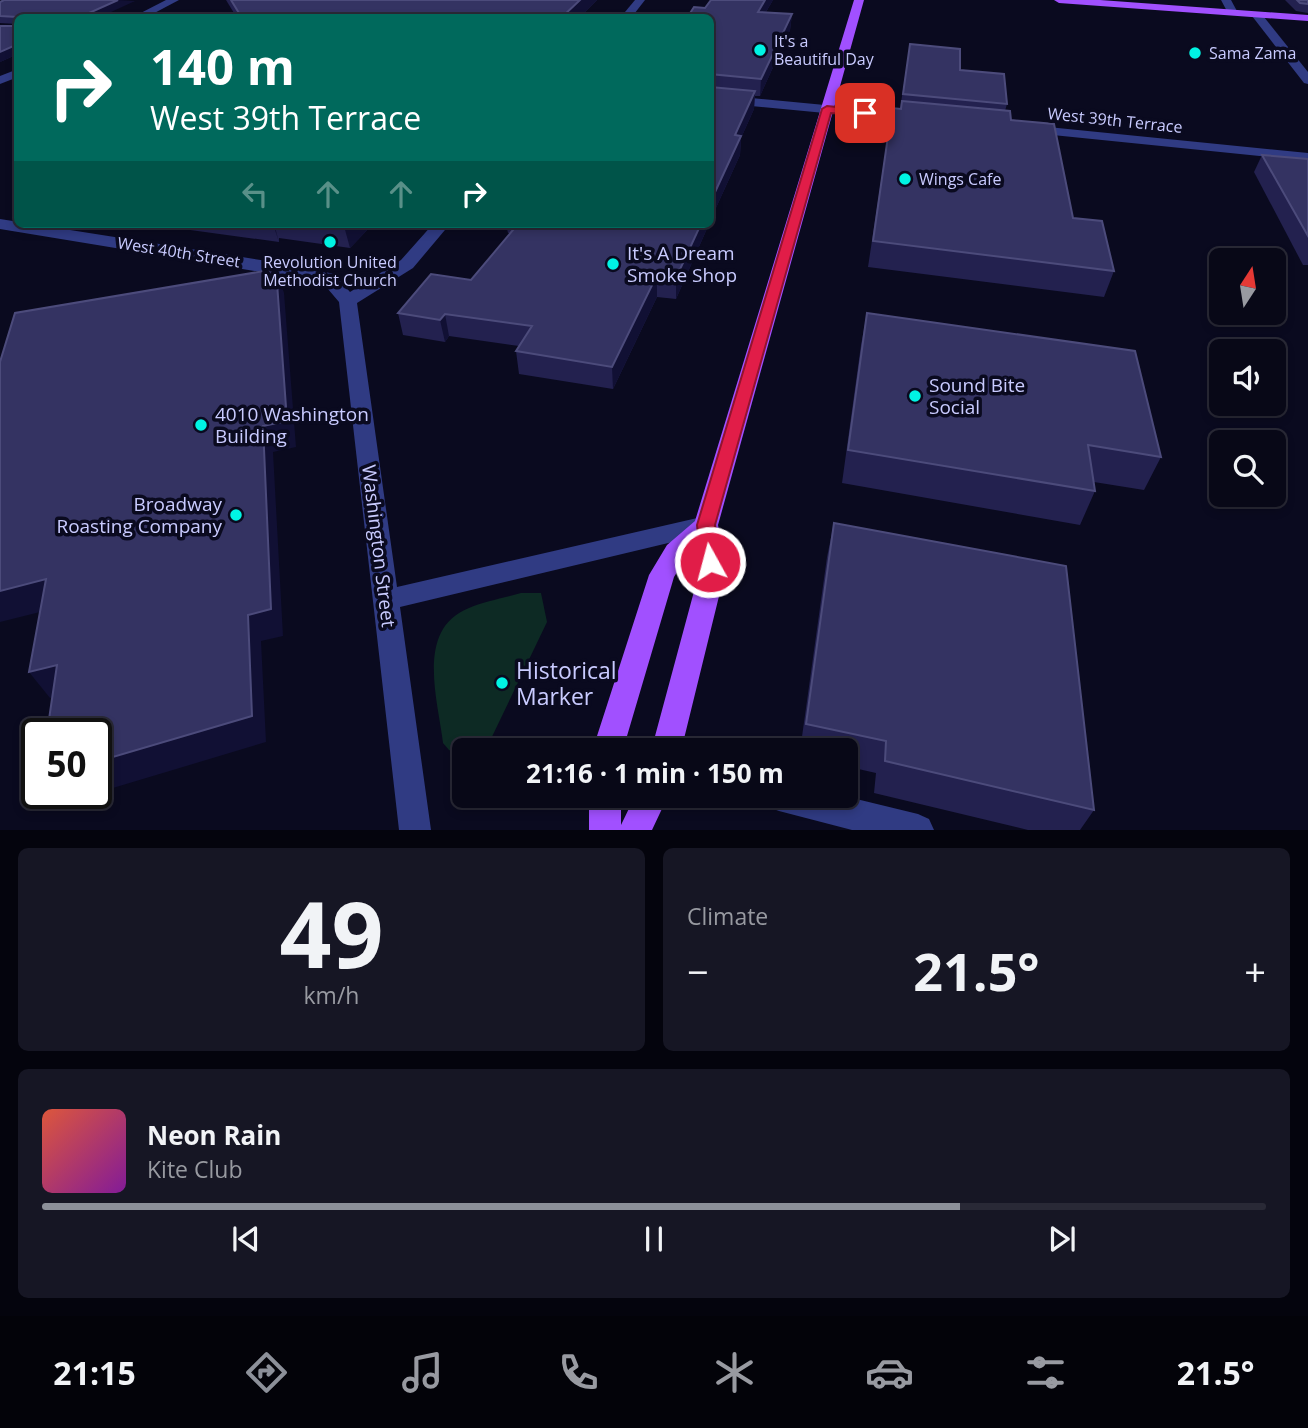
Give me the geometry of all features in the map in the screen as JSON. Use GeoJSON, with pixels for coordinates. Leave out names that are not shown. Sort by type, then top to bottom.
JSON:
{"type":"FeatureCollection","features":[{"type":"Feature","properties":{"kind":"main road"},"geometry":{"type":"LineString","coordinates":[[669,738],[709,584],[710,544],[706,525],[859,0]]}},
{"type":"Feature","properties":{"kind":"main road"},"geometry":{"type":"LineString","coordinates":[[1059,0],[1308,18]]}},
{"type":"Feature","properties":{"kind":"main road"},"geometry":{"type":"LineString","coordinates":[[612,738],[662,575],[676,552],[706,525]]}},
{"type":"Feature","properties":{"kind":"main road"},"geometry":{"type":"LineString","coordinates":[[605,808],[605,830]]}},
{"type":"Feature","properties":{"kind":"main road"},"geometry":{"type":"LineString","coordinates":[[635,830],[648,808]]}},
{"type":"Feature","properties":{"kind":"street"},"geometry":{"type":"LineString","coordinates":[[144,14],[174,0]]}},
{"type":"Feature","properties":{"kind":"street"},"geometry":{"type":"LineString","coordinates":[[628,14],[640,0]]}},
{"type":"Feature","properties":{"kind":"street"},"geometry":{"type":"LineString","coordinates":[[1226,0],[1233,13]]}},
{"type":"Feature","properties":{"kind":"street"},"geometry":{"type":"LineString","coordinates":[[1256,14],[1308,80]]}},
{"type":"Feature","properties":{"kind":"street"},"geometry":{"type":"LineString","coordinates":[[714,97],[937,120]]}},
{"type":"Feature","properties":{"kind":"street","name":"West 39th Terrace"},"geometry":{"type":"LineString","coordinates":[[1018,128],[1308,157]]}},
{"type":"Feature","properties":{"kind":"street","name":"West 40th Street"},"geometry":{"type":"LineString","coordinates":[[25,228],[293,270],[328,278],[348,301]]}},
{"type":"Feature","properties":{"kind":"street"},"geometry":{"type":"LineString","coordinates":[[348,301],[407,264],[438,228]]}},
{"type":"Feature","properties":{"kind":"street","name":"Washington Street"},"geometry":{"type":"LineString","coordinates":[[348,301],[415,830]]}},
{"type":"Feature","properties":{"kind":"street"},"geometry":{"type":"LineString","coordinates":[[386,600],[706,525]]}},
{"type":"Feature","properties":{"kind":"street"},"geometry":{"type":"LineString","coordinates":[[828,808],[918,830]]}},
{"type":"Feature","properties":{"kind":"green space"},"geometry":{"type":"Polygon","coordinates":[[[521,593],[541,593],[547,622],[491,738],[452,738],[452,751],[443,743],[435,687],[436,649],[441,632],[452,618],[488,601],[521,593]]]}},
{"type":"Feature","properties":{"kind":"building"},"geometry":{"type":"Polygon","coordinates":[[[118,0],[87,14],[14,14],[14,17],[0,16],[0,2],[118,0]]]}},
{"type":"Feature","properties":{"kind":"building"},"geometry":{"type":"Polygon","coordinates":[[[231,0],[580,0],[565,14],[240,14],[231,0]]]}},
{"type":"Feature","properties":{"kind":"building"},"geometry":{"type":"Polygon","coordinates":[[[711,0],[765,0],[758,12],[792,14],[761,79],[714,74],[714,14],[690,14],[694,7],[705,8],[711,0]]]}},
{"type":"Feature","properties":{"kind":"building"},"geometry":{"type":"Polygon","coordinates":[[[1297,0],[1308,0],[1308,4],[1300,3],[1297,0]]]}},
{"type":"Feature","properties":{"kind":"building"},"geometry":{"type":"Polygon","coordinates":[[[0,26],[14,26],[14,46],[0,52],[0,26]]]}},
{"type":"Feature","properties":{"kind":"building"},"geometry":{"type":"Polygon","coordinates":[[[910,44],[960,49],[960,70],[1004,74],[1007,104],[903,94],[910,44]]]}},
{"type":"Feature","properties":{"kind":"building"},"geometry":{"type":"Polygon","coordinates":[[[714,87],[755,91],[735,135],[741,136],[714,194],[714,87]]]}},
{"type":"Feature","properties":{"kind":"building"},"geometry":{"type":"Polygon","coordinates":[[[902,101],[1010,111],[1011,120],[1054,124],[1073,218],[1102,221],[1114,271],[873,241],[892,108],[901,109],[902,101]]]}},
{"type":"Feature","properties":{"kind":"building"},"geometry":{"type":"Polygon","coordinates":[[[1262,155],[1308,159],[1308,236],[1262,155]]]}},
{"type":"Feature","properties":{"kind":"building"},"geometry":{"type":"Polygon","coordinates":[[[515,228],[699,228],[676,278],[657,275],[612,367],[516,351],[532,326],[445,314],[440,320],[398,313],[431,274],[471,280],[515,228]]]}},
{"type":"Feature","properties":{"kind":"building"},"geometry":{"type":"Polygon","coordinates":[[[276,269],[287,421],[263,426],[271,609],[248,615],[252,716],[112,757],[112,718],[49,718],[57,665],[29,672],[46,579],[0,591],[0,362],[15,313],[276,269]]]}},
{"type":"Feature","properties":{"kind":"building"},"geometry":{"type":"Polygon","coordinates":[[[867,313],[1135,351],[1161,457],[1088,445],[1095,491],[848,450],[867,313]]]}},
{"type":"Feature","properties":{"kind":"building"},"geometry":{"type":"Polygon","coordinates":[[[834,523],[1066,566],[1094,810],[885,761],[886,741],[806,724],[834,523]]]}},
{"type":"Feature","properties":{"kind":"place","name":"It's a Beautiful Day"},"geometry":{"type":"Point","coordinates":[760,50]}},
{"type":"Feature","properties":{"kind":"place","name":"Sama Zama"},"geometry":{"type":"Point","coordinates":[1195,53]}},
{"type":"Feature","properties":{"kind":"place","name":"Wings Cafe"},"geometry":{"type":"Point","coordinates":[905,179]}},
{"type":"Feature","properties":{"kind":"place","name":"Revolution United Methodist Church"},"geometry":{"type":"Point","coordinates":[330,242]}},
{"type":"Feature","properties":{"kind":"place","name":"It's A Dream Smoke Shop"},"geometry":{"type":"Point","coordinates":[613,264]}},
{"type":"Feature","properties":{"kind":"place","name":"Sound Bite Social"},"geometry":{"type":"Point","coordinates":[915,396]}},
{"type":"Feature","properties":{"kind":"place","name":"4010 Washington Building"},"geometry":{"type":"Point","coordinates":[201,425]}},
{"type":"Feature","properties":{"kind":"place","name":"Broadway Roasting Company"},"geometry":{"type":"Point","coordinates":[236,515]}},
{"type":"Feature","properties":{"kind":"place","name":"Historical Marker"},"geometry":{"type":"Point","coordinates":[502,683]}},
{"type":"Feature","properties":{"kind":"route"},"geometry":{"type":"LineString","coordinates":[[710,562],[706,525],[827,109],[865,113]]}}]}
